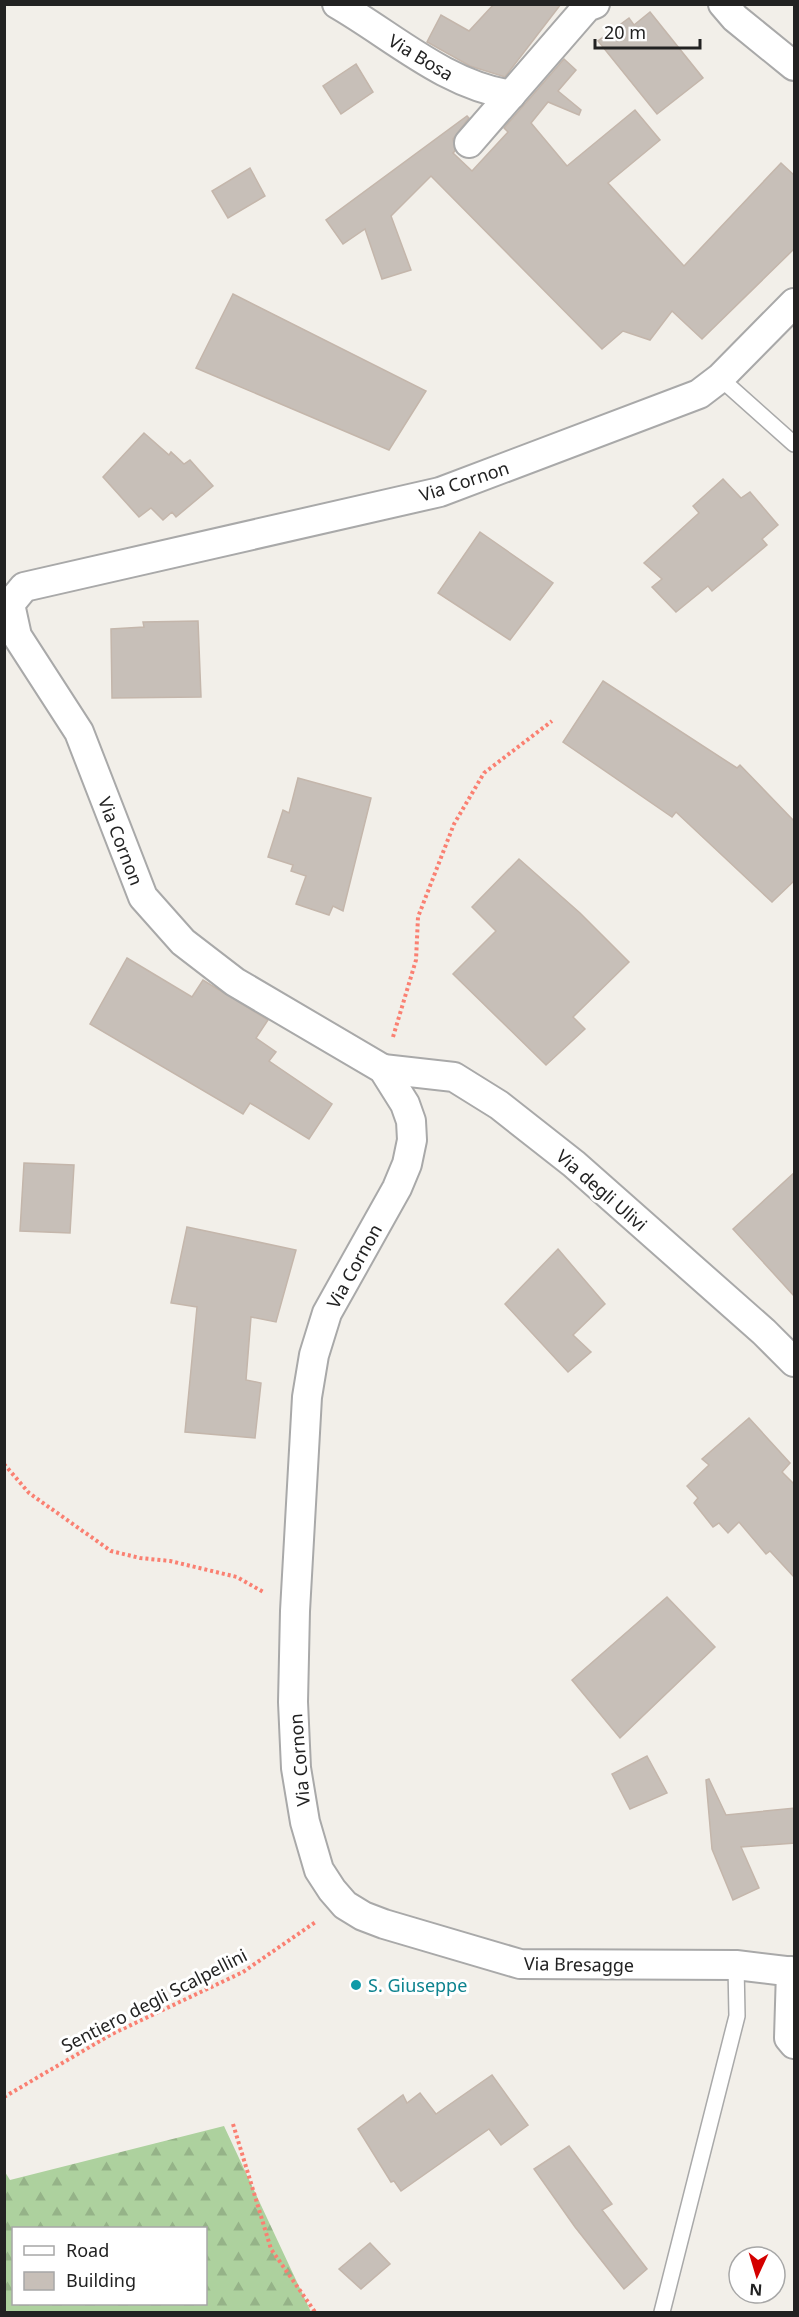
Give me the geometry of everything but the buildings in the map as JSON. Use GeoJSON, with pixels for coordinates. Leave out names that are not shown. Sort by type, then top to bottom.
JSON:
{"type":"FeatureCollection","features":[{"type":"Feature","properties":{"kind":"street","name":"Via Bosa"},"geometry":{"type":"LineString","coordinates":[[337,4],[363,19],[410,53],[459,80],[493,92],[511,95]]}},
{"type":"Feature","properties":{"kind":"street"},"geometry":{"type":"LineString","coordinates":[[469,143],[588,7],[595,4]]}},
{"type":"Feature","properties":{"kind":"street"},"geometry":{"type":"LineString","coordinates":[[723,4],[735,18],[795,66]]}},
{"type":"Feature","properties":{"kind":"street","name":"Via Cornon"},"geometry":{"type":"LineString","coordinates":[[319,1870],[305,1822],[296,1768],[293,1702],[295,1611],[307,1397],[314,1355],[327,1313],[397,1188],[407,1164],[412,1140],[411,1121],[405,1104],[383,1069],[235,982],[183,942],[143,897],[79,732],[18,636],[7,602],[24,587],[440,492],[672,405],[699,394],[720,378],[795,303]]}},
{"type":"Feature","properties":{"kind":"street","name":"Via degli Ulivi"},"geometry":{"type":"LineString","coordinates":[[383,1069],[454,1077],[498,1105],[574,1164],[795,1362]]}},
{"type":"Feature","properties":{"kind":"street","name":"Via Bresagge"},"geometry":{"type":"LineString","coordinates":[[319,1870],[345,1905],[363,1916],[520,1964],[736,1965],[793,1972]]}},
{"type":"Feature","properties":{"kind":"street"},"geometry":{"type":"LineString","coordinates":[[793,1972],[789,2038],[795,2044]]}},
{"type":"Feature","properties":{"kind":"lane"},"geometry":{"type":"LineString","coordinates":[[720,378],[795,444]]}},
{"type":"Feature","properties":{"kind":"lane"},"geometry":{"type":"LineString","coordinates":[[662,2313],[737,2016],[736,1965]]}},
{"type":"Feature","properties":{"kind":"path"},"geometry":{"type":"LineString","coordinates":[[383,1069],[416,960],[418,917],[454,824],[484,773],[552,721]]}},
{"type":"Feature","properties":{"kind":"path"},"geometry":{"type":"LineString","coordinates":[[4,1464],[29,1493],[111,1551],[140,1558],[170,1561],[237,1577],[295,1611]]}},
{"type":"Feature","properties":{"kind":"path","name":"Sentiero degli Scalpellini"},"geometry":{"type":"LineString","coordinates":[[4,2097],[112,2034],[243,1972],[309,1926],[345,1905]]}},
{"type":"Feature","properties":{"kind":"path"},"geometry":{"type":"LineString","coordinates":[[233,2124],[272,2249],[315,2313]]}},
{"type":"Feature","properties":{"kind":"green space"},"geometry":{"type":"Polygon","coordinates":[[[224,2126],[311,2312],[5,2312],[5,2172],[10,2180],[224,2126]]]}},
{"type":"Feature","properties":{"kind":"place","name":"S. Giuseppe"},"geometry":{"type":"Point","coordinates":[356,1985]}}]}
